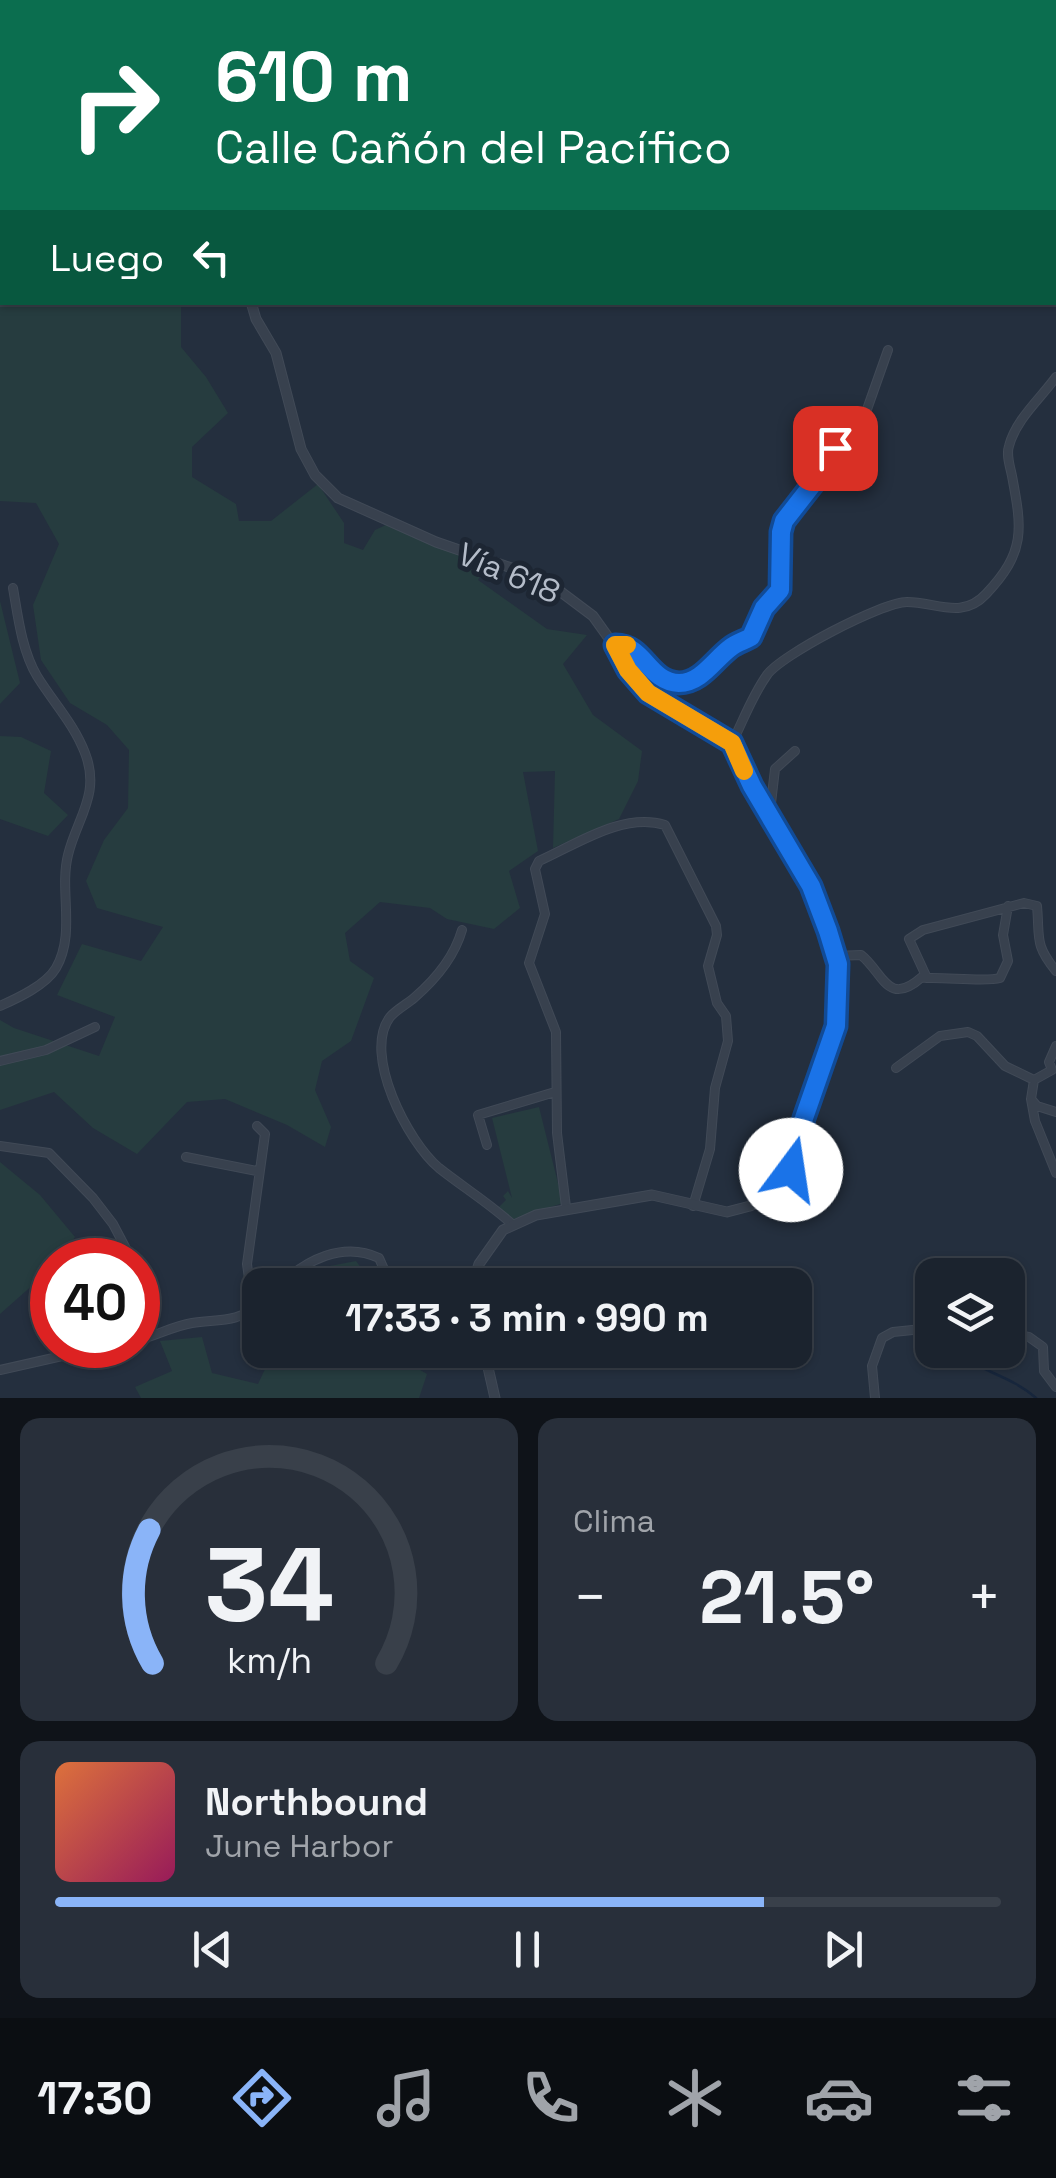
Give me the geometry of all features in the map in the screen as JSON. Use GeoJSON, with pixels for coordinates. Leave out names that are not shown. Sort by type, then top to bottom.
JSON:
{"type":"FeatureCollection","features":[{"type":"Feature","properties":{"kind":"street","name":"Vía 618"},"geometry":{"type":"LineString","coordinates":[[253,305],[256,319],[276,353],[301,449],[315,476],[338,498],[436,542],[558,589],[593,616],[648,693],[732,743]]}},
{"type":"Feature","properties":{"kind":"street"},"geometry":{"type":"LineString","coordinates":[[615,645],[634,649],[656,676],[680,683],[692,681],[733,645],[751,637],[764,608],[780,590],[784,521],[835,448],[865,415],[888,350]]}},
{"type":"Feature","properties":{"kind":"street"},"geometry":{"type":"LineString","coordinates":[[478,1268],[492,1242],[512,1224],[566,1207],[652,1195],[727,1212],[768,1200],[785,1181],[836,1026],[836,956],[811,886],[752,786],[732,743],[769,671],[814,643],[890,605],[904,602],[960,609],[985,596],[1016,556],[1019,545],[1020,518],[1009,444],[1056,376]]}},
{"type":"Feature","properties":{"kind":"street"},"geometry":{"type":"LineString","coordinates":[[0,1006],[54,971],[62,954],[67,858],[92,796],[87,756],[68,720],[35,673],[20,631],[13,588]]}},
{"type":"Feature","properties":{"kind":"street"},"geometry":{"type":"LineString","coordinates":[[770,812],[775,769],[795,751]]}},
{"type":"Feature","properties":{"kind":"street"},"geometry":{"type":"LineString","coordinates":[[566,1207],[555,1092],[556,1032],[529,963],[544,914],[535,869],[539,861],[619,825],[638,822],[665,824],[718,936],[708,966],[717,1003],[726,1016],[728,1040],[715,1088],[710,1148],[692,1206]]}},
{"type":"Feature","properties":{"kind":"street"},"geometry":{"type":"LineString","coordinates":[[927,978],[909,939],[923,930],[1024,903],[1038,906],[1036,939],[1056,972]]}},
{"type":"Feature","properties":{"kind":"street"},"geometry":{"type":"LineString","coordinates":[[836,956],[862,955],[878,979],[892,988],[912,985],[922,976],[970,976],[984,981],[1000,978],[1008,961],[1003,935],[1008,906]]}},
{"type":"Feature","properties":{"kind":"street"},"geometry":{"type":"LineString","coordinates":[[462,930],[458,944],[432,983],[391,1016],[380,1037],[380,1057],[394,1099],[416,1142],[438,1166],[482,1196],[512,1224]]}},
{"type":"Feature","properties":{"kind":"street"},"geometry":{"type":"LineString","coordinates":[[0,1061],[46,1050],[96,1027]]}},
{"type":"Feature","properties":{"kind":"street"},"geometry":{"type":"LineString","coordinates":[[896,1068],[940,1036],[968,1032],[1005,1066],[1034,1080]]}},
{"type":"Feature","properties":{"kind":"street"},"geometry":{"type":"LineString","coordinates":[[1056,1046],[1050,1062],[1054,1070],[1030,1086],[1035,1121],[1056,1173]]}},
{"type":"Feature","properties":{"kind":"street"},"geometry":{"type":"LineString","coordinates":[[487,1145],[478,1114],[555,1092]]}},
{"type":"Feature","properties":{"kind":"street"},"geometry":{"type":"LineString","coordinates":[[1031,1099],[1056,1112]]}},
{"type":"Feature","properties":{"kind":"street"},"geometry":{"type":"LineString","coordinates":[[248,1268],[265,1134],[257,1126]]}},
{"type":"Feature","properties":{"kind":"street"},"geometry":{"type":"LineString","coordinates":[[0,1146],[48,1154],[103,1211],[119,1238]]}},
{"type":"Feature","properties":{"kind":"street"},"geometry":{"type":"LineString","coordinates":[[186,1157],[258,1171]]}},
{"type":"Feature","properties":{"kind":"street"},"geometry":{"type":"LineString","coordinates":[[299,1268],[327,1254],[360,1252],[379,1258],[383,1268]]}},
{"type":"Feature","properties":{"kind":"street"},"geometry":{"type":"LineString","coordinates":[[160,1333],[189,1323],[242,1317]]}},
{"type":"Feature","properties":{"kind":"street"},"geometry":{"type":"LineString","coordinates":[[874,1398],[872,1366],[882,1338],[893,1332],[915,1330]]}},
{"type":"Feature","properties":{"kind":"street"},"geometry":{"type":"LineString","coordinates":[[1025,1336],[1043,1346],[1044,1372],[1056,1386]]}},
{"type":"Feature","properties":{"kind":"street"},"geometry":{"type":"LineString","coordinates":[[0,1370],[30,1363]]}},
{"type":"Feature","properties":{"kind":"street"},"geometry":{"type":"LineString","coordinates":[[488,1368],[495,1398]]}},
{"type":"Feature","properties":{"kind":"green space"},"geometry":{"type":"Polygon","coordinates":[[[0,305],[181,305],[181,347],[228,413],[192,447],[192,477],[236,504],[239,521],[271,521],[318,484],[344,523],[344,543],[363,550],[375,530],[388,524],[485,566],[478,580],[547,629],[587,635],[563,664],[593,715],[642,751],[638,781],[619,819],[553,848],[555,771],[523,772],[538,851],[509,871],[520,908],[494,929],[447,919],[430,908],[380,902],[345,933],[350,961],[374,978],[351,1041],[322,1061],[315,1090],[331,1127],[325,1147],[287,1125],[225,1099],[187,1102],[137,1154],[93,1128],[54,1092],[0,1110],[0,1020],[99,1056],[115,1017],[57,995],[82,944],[141,961],[163,927],[97,908],[86,881],[104,840],[128,808],[129,750],[107,725],[70,703],[41,660],[33,605],[59,544],[36,503],[0,501],[0,305]]]}},
{"type":"Feature","properties":{"kind":"green space"},"geometry":{"type":"Polygon","coordinates":[[[0,601],[20,683],[0,704],[0,601]]]}},
{"type":"Feature","properties":{"kind":"green space"},"geometry":{"type":"Polygon","coordinates":[[[0,736],[21,737],[51,751],[44,793],[68,815],[48,836],[0,819],[0,736]]]}},
{"type":"Feature","properties":{"kind":"green space"},"geometry":{"type":"Polygon","coordinates":[[[539,1107],[563,1203],[511,1220],[498,1208],[508,1191],[512,1198],[492,1118],[539,1107]]]}},
{"type":"Feature","properties":{"kind":"green space"},"geometry":{"type":"Polygon","coordinates":[[[0,1162],[40,1195],[75,1237],[30,1238],[30,1287],[0,1314],[0,1162]]]}},
{"type":"Feature","properties":{"kind":"green space"},"geometry":{"type":"Polygon","coordinates":[[[356,1261],[361,1268],[319,1268],[356,1261]]]}},
{"type":"Feature","properties":{"kind":"green space"},"geometry":{"type":"Polygon","coordinates":[[[202,1337],[212,1373],[258,1384],[266,1368],[417,1368],[427,1374],[419,1398],[141,1398],[135,1387],[172,1371],[160,1341],[202,1337]]]}},
{"type":"Feature","properties":{"kind":"waterway"},"geometry":{"type":"LineString","coordinates":[[984,1368],[1036,1398]]}},
{"type":"Feature","properties":{"kind":"slow traffic"},"geometry":{"type":"LineString","coordinates":[[627,645],[615,645],[628,670],[648,693],[724,736],[732,743],[744,771]]}},
{"type":"Feature","properties":{"kind":"route"},"geometry":{"type":"LineString","coordinates":[[791,1170],[804,1118],[836,1026],[838,964],[828,931],[811,886],[752,786],[732,743],[648,693],[628,670],[615,645],[625,644],[634,649],[656,676],[680,683],[700,676],[733,645],[751,637],[764,608],[780,590],[784,521],[835,448]]}}]}
